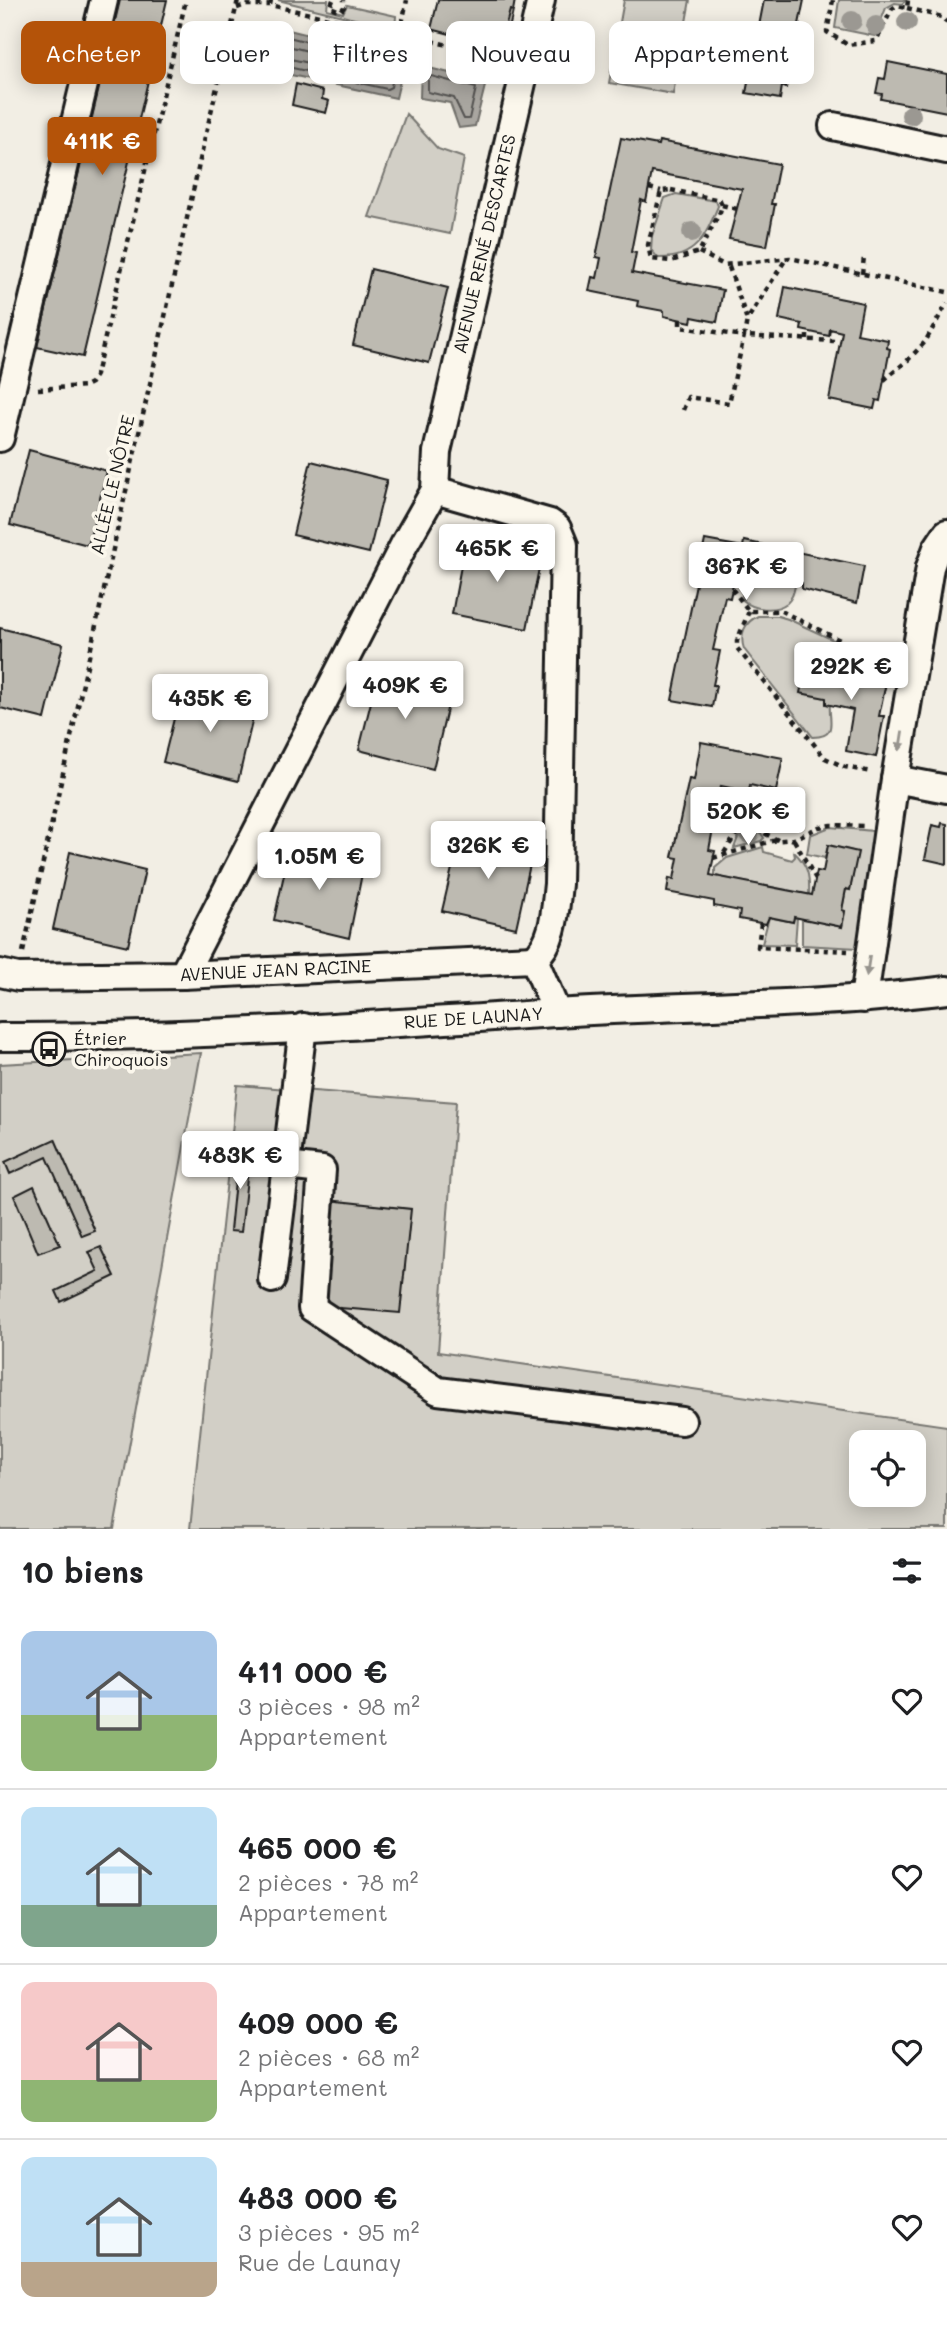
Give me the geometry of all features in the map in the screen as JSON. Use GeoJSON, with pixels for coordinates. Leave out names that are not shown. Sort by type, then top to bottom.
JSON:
{"type":"FeatureCollection","features":[{"type":"Feature","properties":{"kind":"street"},"geometry":{"type":"LineString","coordinates":[[0,438],[104,0]]}},
{"type":"Feature","properties":{"kind":"street","name":"AVENUE RENÉ DESCARTES"},"geometry":{"type":"LineString","coordinates":[[536,21],[541,0]]}},
{"type":"Feature","properties":{"kind":"street","name":"AVENUE RENÉ DESCARTES"},"geometry":{"type":"LineString","coordinates":[[435,491],[437,452],[522,84]]}},
{"type":"Feature","properties":{"kind":"street"},"geometry":{"type":"LineString","coordinates":[[834,126],[947,150]]}},
{"type":"Feature","properties":{"kind":"street"},"geometry":{"type":"LineString","coordinates":[[183,975],[405,543],[435,491],[550,523],[557,528],[564,545],[558,884],[554,920],[547,943],[534,959],[557,1013]]}},
{"type":"Feature","properties":{"kind":"street"},"geometry":{"type":"LineString","coordinates":[[864,999],[895,779],[930,567],[937,548],[947,533]]}},
{"type":"Feature","properties":{"kind":"street"},"geometry":{"type":"LineString","coordinates":[[895,779],[947,789]]}},
{"type":"Feature","properties":{"kind":"street","name":"AVENUE JEAN RACINE"},"geometry":{"type":"LineString","coordinates":[[9,975],[183,975],[534,959]]}},
{"type":"Feature","properties":{"kind":"street","name":"RUE DE LAUNAY"},"geometry":{"type":"LineString","coordinates":[[0,1037],[74,1037],[453,1021],[557,1013],[864,999],[947,990]]}},
{"type":"Feature","properties":{"kind":"street"},"geometry":{"type":"LineString","coordinates":[[272,1279],[303,1027]]}},
{"type":"Feature","properties":{"kind":"street"},"geometry":{"type":"LineString","coordinates":[[286,1166],[322,1170],[312,1308],[438,1391],[682,1422]]}},
{"type":"Feature","properties":{"kind":"path"},"geometry":{"type":"LineString","coordinates":[[13,382],[34,389],[85,386],[91,383],[96,375],[186,0]]}},
{"type":"Feature","properties":{"kind":"path","name":"ALLÉE LE NÔTRE"},"geometry":{"type":"LineString","coordinates":[[9,975],[238,0]]}},
{"type":"Feature","properties":{"kind":"path"},"geometry":{"type":"LineString","coordinates":[[333,0],[330,8],[341,11],[344,0]]}},
{"type":"Feature","properties":{"kind":"path"},"geometry":{"type":"LineString","coordinates":[[403,21],[407,0]]}},
{"type":"Feature","properties":{"kind":"path"},"geometry":{"type":"LineString","coordinates":[[833,0],[827,32],[848,45],[876,41],[892,9],[897,6],[942,17],[947,23]]}},
{"type":"Feature","properties":{"kind":"path"},"geometry":{"type":"LineString","coordinates":[[907,8],[908,0]]}},
{"type":"Feature","properties":{"kind":"path"},"geometry":{"type":"LineString","coordinates":[[236,8],[270,2],[350,21]]}},
{"type":"Feature","properties":{"kind":"path"},"geometry":{"type":"LineString","coordinates":[[649,188],[720,200],[722,205],[737,209]]}},
{"type":"Feature","properties":{"kind":"path"},"geometry":{"type":"LineString","coordinates":[[661,191],[648,245],[651,259],[671,261],[699,252],[728,266],[786,259],[947,292]]}},
{"type":"Feature","properties":{"kind":"path"},"geometry":{"type":"LineString","coordinates":[[699,252],[722,205]]}},
{"type":"Feature","properties":{"kind":"path"},"geometry":{"type":"LineString","coordinates":[[862,274],[864,257]]}},
{"type":"Feature","properties":{"kind":"path"},"geometry":{"type":"LineString","coordinates":[[683,410],[688,397],[729,403],[747,320],[786,259]]}},
{"type":"Feature","properties":{"kind":"path"},"geometry":{"type":"LineString","coordinates":[[728,266],[734,276],[747,320]]}},
{"type":"Feature","properties":{"kind":"path"},"geometry":{"type":"LineString","coordinates":[[884,380],[925,342],[947,303]]}},
{"type":"Feature","properties":{"kind":"path"},"geometry":{"type":"LineString","coordinates":[[680,320],[680,327],[744,335],[834,341]]}},
{"type":"Feature","properties":{"kind":"path"},"geometry":{"type":"LineString","coordinates":[[807,331],[807,340]]}},
{"type":"Feature","properties":{"kind":"path"},"geometry":{"type":"LineString","coordinates":[[732,589],[749,611]]}},
{"type":"Feature","properties":{"kind":"path"},"geometry":{"type":"LineString","coordinates":[[749,611],[781,611],[866,653],[914,662]]}},
{"type":"Feature","properties":{"kind":"path"},"geometry":{"type":"LineString","coordinates":[[749,611],[737,641],[737,648],[819,752],[835,764],[895,779]]}},
{"type":"Feature","properties":{"kind":"path"},"geometry":{"type":"LineString","coordinates":[[740,790],[761,828],[778,840]]}},
{"type":"Feature","properties":{"kind":"path"},"geometry":{"type":"LineString","coordinates":[[722,855],[743,824],[746,801]]}},
{"type":"Feature","properties":{"kind":"path"},"geometry":{"type":"LineString","coordinates":[[713,858],[778,840],[794,839],[819,827],[831,825],[888,828]]}},
{"type":"Feature","properties":{"kind":"path"},"geometry":{"type":"LineString","coordinates":[[794,839],[816,879]]}},
{"type":"Feature","properties":{"kind":"path"},"geometry":{"type":"LineString","coordinates":[[761,923],[758,947],[870,952]]}},
{"type":"Feature","properties":{"kind":"shaded area"},"geometry":{"type":"Polygon","coordinates":[[[278,0],[328,0],[327,9],[343,13],[347,5],[396,16],[396,21],[363,21],[278,0]]]}},
{"type":"Feature","properties":{"kind":"shaded area"},"geometry":{"type":"Polygon","coordinates":[[[624,0],[690,0],[686,21],[620,21],[624,0]]]}},
{"type":"Feature","properties":{"kind":"shaded area"},"geometry":{"type":"Polygon","coordinates":[[[839,0],[906,0],[902,4],[895,3],[886,8],[875,36],[835,28],[839,0]]]}},
{"type":"Feature","properties":{"kind":"shaded area"},"geometry":{"type":"Polygon","coordinates":[[[615,84],[675,84],[673,94],[615,84]]]}},
{"type":"Feature","properties":{"kind":"shaded area"},"geometry":{"type":"Polygon","coordinates":[[[406,114],[438,149],[464,158],[450,234],[369,217],[406,114]]]}},
{"type":"Feature","properties":{"kind":"shaded area"},"geometry":{"type":"Polygon","coordinates":[[[676,194],[716,201],[718,206],[697,244],[682,255],[658,258],[651,250],[652,236],[665,198],[676,194]]]}},
{"type":"Feature","properties":{"kind":"shaded area"},"geometry":{"type":"Polygon","coordinates":[[[736,570],[796,582],[792,596],[787,603],[776,608],[752,606],[743,600],[740,583],[733,582],[736,570]]]}},
{"type":"Feature","properties":{"kind":"shaded area"},"geometry":{"type":"Polygon","coordinates":[[[758,616],[788,619],[857,651],[903,664],[901,677],[887,678],[807,661],[801,693],[826,698],[826,704],[830,705],[829,730],[826,734],[813,737],[744,649],[744,629],[758,616]]]}},
{"type":"Feature","properties":{"kind":"shaded area"},"geometry":{"type":"Polygon","coordinates":[[[748,812],[764,838],[734,848],[748,812]]]}},
{"type":"Feature","properties":{"kind":"shaded area"},"geometry":{"type":"Polygon","coordinates":[[[830,827],[873,831],[858,948],[802,945],[802,918],[842,927],[846,889],[850,890],[857,852],[828,845],[825,858],[807,854],[810,835],[830,827]]]}},
{"type":"Feature","properties":{"kind":"shaded area"},"geometry":{"type":"Polygon","coordinates":[[[763,847],[764,852],[792,860],[795,857],[794,852],[799,857],[807,871],[809,895],[715,876],[715,868],[727,858],[763,847]]]}},
{"type":"Feature","properties":{"kind":"shaded area"},"geometry":{"type":"Polygon","coordinates":[[[769,917],[793,922],[794,917],[797,918],[795,945],[762,944],[769,917]]]}},
{"type":"Feature","properties":{"kind":"shaded area"},"geometry":{"type":"Polygon","coordinates":[[[201,1053],[114,1529],[0,1529],[0,1064],[201,1053]]]}},
{"type":"Feature","properties":{"kind":"shaded area"},"geometry":{"type":"Polygon","coordinates":[[[237,1085],[456,1102],[438,1352],[947,1426],[947,1529],[190,1529],[237,1085]]]}},
{"type":"Feature","properties":{"kind":"water"},"geometry":{"type":"Polygon","coordinates":[[[294,31],[308,35],[308,79],[294,76],[294,31]]]}},
{"type":"Feature","properties":{"kind":"water"},"geometry":{"type":"Polygon","coordinates":[[[432,69],[446,72],[446,84],[486,84],[475,126],[459,128],[450,103],[420,98],[420,84],[432,84],[432,69]]]}},
{"type":"Feature","properties":{"kind":"water"},"geometry":{"type":"Polygon","coordinates":[[[332,84],[399,84],[396,98],[332,84]]]}},
{"type":"Feature","properties":{"kind":"building"},"geometry":{"type":"Polygon","coordinates":[[[120,0],[167,0],[162,21],[115,21],[120,0]]]}},
{"type":"Feature","properties":{"kind":"building"},"geometry":{"type":"Polygon","coordinates":[[[438,0],[515,0],[507,21],[446,21],[446,33],[432,29],[438,0]]]}},
{"type":"Feature","properties":{"kind":"building"},"geometry":{"type":"Polygon","coordinates":[[[764,0],[804,0],[800,21],[760,21],[764,0]]]}},
{"type":"Feature","properties":{"kind":"building"},"geometry":{"type":"Polygon","coordinates":[[[510,10],[513,11],[511,21],[507,21],[510,10]]]}},
{"type":"Feature","properties":{"kind":"building"},"geometry":{"type":"Polygon","coordinates":[[[888,62],[947,74],[947,112],[881,99],[882,94],[876,93],[879,78],[885,79],[888,62]]]}},
{"type":"Feature","properties":{"kind":"building"},"geometry":{"type":"Polygon","coordinates":[[[100,84],[147,84],[83,357],[37,347],[100,84]]]}},
{"type":"Feature","properties":{"kind":"building"},"geometry":{"type":"Polygon","coordinates":[[[296,84],[323,91],[322,99],[329,101],[326,113],[292,105],[296,84]]]}},
{"type":"Feature","properties":{"kind":"building"},"geometry":{"type":"Polygon","coordinates":[[[748,84],[787,84],[786,88],[782,86],[780,99],[746,93],[748,84]]]}},
{"type":"Feature","properties":{"kind":"building"},"geometry":{"type":"Polygon","coordinates":[[[621,138],[658,145],[659,141],[779,164],[771,204],[775,204],[767,246],[729,239],[742,189],[652,172],[646,202],[641,200],[631,252],[636,253],[632,273],[723,290],[717,322],[692,317],[691,322],[664,316],[664,311],[637,306],[638,301],[589,291],[592,277],[597,278],[601,258],[596,257],[621,138]]]}},
{"type":"Feature","properties":{"kind":"building"},"geometry":{"type":"Polygon","coordinates":[[[371,269],[448,288],[429,363],[353,345],[371,269]]]}},
{"type":"Feature","properties":{"kind":"building"},"geometry":{"type":"Polygon","coordinates":[[[785,287],[863,303],[857,334],[888,340],[887,348],[890,349],[880,401],[876,400],[874,409],[829,400],[842,332],[830,329],[829,336],[801,330],[802,324],[779,319],[785,287]]]}},
{"type":"Feature","properties":{"kind":"building"},"geometry":{"type":"Polygon","coordinates":[[[29,450],[107,471],[88,545],[10,525],[29,450]]]}},
{"type":"Feature","properties":{"kind":"building"},"geometry":{"type":"Polygon","coordinates":[[[311,461],[387,480],[369,553],[293,535],[311,461]]]}},
{"type":"Feature","properties":{"kind":"building"},"geometry":{"type":"Polygon","coordinates":[[[466,539],[542,553],[527,629],[452,614],[466,539]]]}},
{"type":"Feature","properties":{"kind":"building"},"geometry":{"type":"Polygon","coordinates":[[[705,540],[743,547],[744,541],[864,566],[857,603],[802,589],[802,583],[736,570],[730,598],[725,597],[713,650],[720,651],[713,685],[716,685],[712,707],[672,700],[705,540]]]}},
{"type":"Feature","properties":{"kind":"building"},"geometry":{"type":"Polygon","coordinates":[[[0,628],[63,644],[45,719],[0,708],[0,628]]]}},
{"type":"Feature","properties":{"kind":"building"},"geometry":{"type":"Polygon","coordinates":[[[807,661],[887,678],[879,716],[884,716],[876,757],[846,751],[853,710],[826,704],[826,698],[800,693],[807,661]]]}},
{"type":"Feature","properties":{"kind":"building"},"geometry":{"type":"Polygon","coordinates":[[[378,674],[451,692],[433,769],[359,750],[378,674]]]}},
{"type":"Feature","properties":{"kind":"building"},"geometry":{"type":"Polygon","coordinates":[[[182,687],[256,705],[238,781],[163,762],[182,687]]]}},
{"type":"Feature","properties":{"kind":"building"},"geometry":{"type":"Polygon","coordinates":[[[701,742],[783,758],[776,791],[750,785],[749,792],[721,786],[709,850],[715,851],[710,875],[812,895],[817,871],[823,872],[828,845],[858,852],[850,890],[846,889],[842,927],[794,917],[793,922],[769,917],[766,924],[739,919],[740,911],[714,906],[714,901],[667,892],[669,878],[674,879],[678,858],[672,857],[689,779],[694,780],[701,742]]]}},
{"type":"Feature","properties":{"kind":"building"},"geometry":{"type":"Polygon","coordinates":[[[942,823],[947,824],[947,864],[925,859],[932,825],[941,827],[942,823]]]}},
{"type":"Feature","properties":{"kind":"building"},"geometry":{"type":"Polygon","coordinates":[[[460,834],[533,851],[516,928],[442,911],[460,834]]]}},
{"type":"Feature","properties":{"kind":"building"},"geometry":{"type":"Polygon","coordinates":[[[290,847],[364,864],[349,938],[274,920],[290,847]]]}},
{"type":"Feature","properties":{"kind":"building"},"geometry":{"type":"Polygon","coordinates":[[[70,852],[145,870],[128,946],[53,929],[70,852]]]}},
{"type":"Feature","properties":{"kind":"building"},"geometry":{"type":"Polygon","coordinates":[[[55,1139],[95,1231],[82,1236],[47,1157],[10,1174],[5,1162],[55,1139]]]}},
{"type":"Feature","properties":{"kind":"building"},"geometry":{"type":"Polygon","coordinates":[[[238,1151],[250,1151],[241,1232],[230,1231],[238,1151]]]}},
{"type":"Feature","properties":{"kind":"building"},"geometry":{"type":"Polygon","coordinates":[[[34,1186],[60,1245],[38,1253],[14,1196],[34,1186]]]}},
{"type":"Feature","properties":{"kind":"building"},"geometry":{"type":"Polygon","coordinates":[[[328,1200],[411,1209],[400,1313],[316,1306],[328,1200]]]}},
{"type":"Feature","properties":{"kind":"building"},"geometry":{"type":"Polygon","coordinates":[[[101,1247],[115,1276],[61,1302],[56,1291],[98,1271],[89,1252],[101,1247]]]}},
{"type":"Feature","properties":{"kind":"place","name":"Étrier Chiroquois"},"geometry":{"type":"Point","coordinates":[49,1049]}}]}
